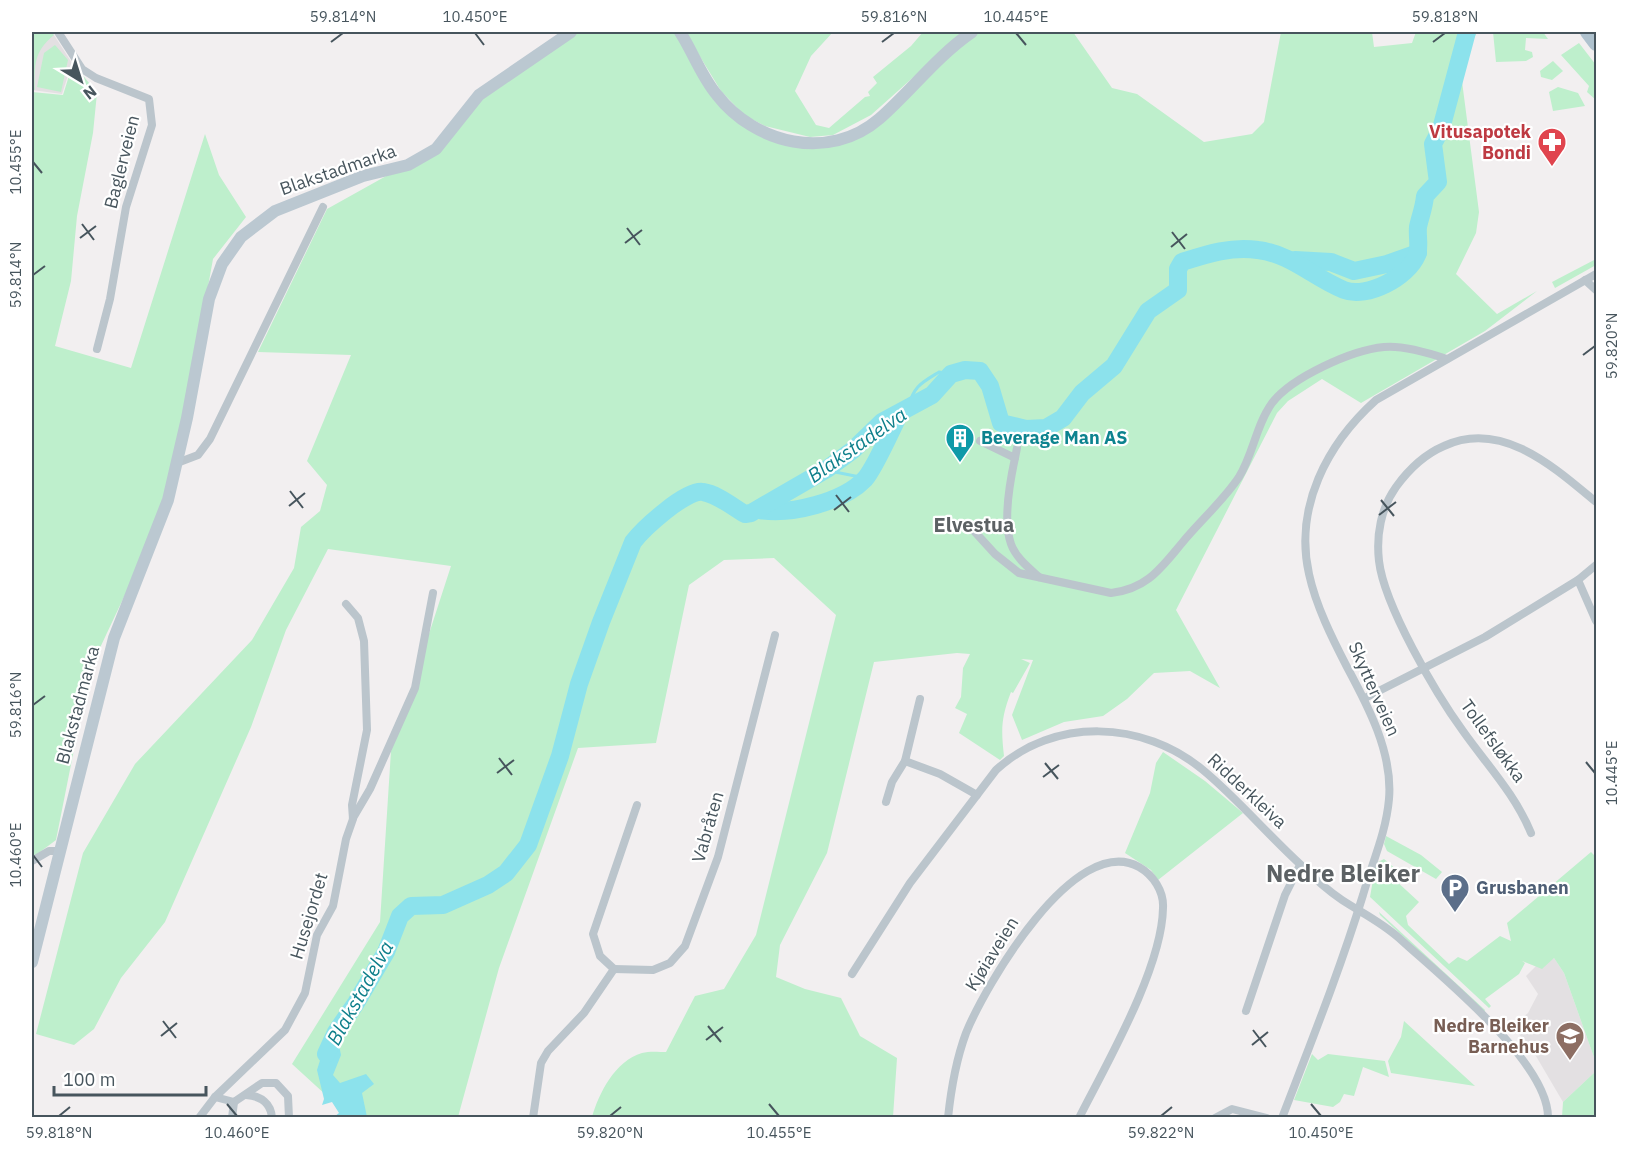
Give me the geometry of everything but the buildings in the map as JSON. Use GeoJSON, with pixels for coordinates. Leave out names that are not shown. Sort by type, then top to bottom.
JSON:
{"type":"FeatureCollection","features":[{"type":"Feature","properties":{"kind":"main road","name":"Blakstadmarka"},"geometry":{"type":"LineString","coordinates":[[32,962],[114,638],[160,523],[177,463],[209,299],[222,264],[241,237],[275,211],[306,197],[422,159],[446,140],[479,94],[571,32]]}},
{"type":"Feature","properties":{"kind":"main road"},"geometry":{"type":"LineString","coordinates":[[680,32],[716,95],[738,116],[768,135],[798,143],[817,144],[845,139],[870,126],[937,60],[972,32]]}},
{"type":"Feature","properties":{"kind":"main road"},"geometry":{"type":"LineString","coordinates":[[1587,32],[1596,44]]}},
{"type":"Feature","properties":{"kind":"street","name":"Baglerveien"},"geometry":{"type":"LineString","coordinates":[[58,32],[82,69],[96,78],[148,99],[152,113],[152,125],[126,207],[110,299],[97,349]]}},
{"type":"Feature","properties":{"kind":"street","name":"Blakstadmarka"},"geometry":{"type":"LineString","coordinates":[[177,463],[198,455],[210,439],[323,207]]}},
{"type":"Feature","properties":{"kind":"street","name":"Skytterveien"},"geometry":{"type":"LineString","coordinates":[[1282,1118],[1359,909],[1385,828],[1390,798],[1384,750],[1365,698],[1329,628],[1309,573],[1307,527],[1312,497],[1323,464],[1357,417],[1401,383],[1596,274]]}},
{"type":"Feature","properties":{"kind":"street"},"geometry":{"type":"LineString","coordinates":[[1585,280],[1596,290]]}},
{"type":"Feature","properties":{"kind":"street"},"geometry":{"type":"LineString","coordinates":[[974,531],[995,554],[1019,573],[1111,593],[1141,586],[1155,576],[1238,479],[1249,460],[1270,405],[1280,394],[1299,380],[1369,350],[1387,347],[1447,358]]}},
{"type":"Feature","properties":{"kind":"street","name":"Tollefsløkka"},"geometry":{"type":"LineString","coordinates":[[1531,833],[1521,807],[1461,729],[1424,670],[1387,592],[1379,561],[1379,531],[1383,511],[1390,495],[1413,466],[1446,445],[1467,439],[1512,444],[1548,464],[1596,502]]}},
{"type":"Feature","properties":{"kind":"street"},"geometry":{"type":"LineString","coordinates":[[980,441],[1015,458]]}},
{"type":"Feature","properties":{"kind":"street"},"geometry":{"type":"LineString","coordinates":[[1017,448],[1009,494],[1011,544],[1019,558],[1042,579]]}},
{"type":"Feature","properties":{"kind":"street"},"geometry":{"type":"LineString","coordinates":[[1365,698],[1424,670],[1518,618],[1596,566]]}},
{"type":"Feature","properties":{"kind":"street"},"geometry":{"type":"LineString","coordinates":[[1578,580],[1596,621]]}},
{"type":"Feature","properties":{"kind":"street","name":"Husejordet"},"geometry":{"type":"LineString","coordinates":[[199,1118],[215,1097],[285,1030],[305,993],[320,927],[333,906],[346,839],[353,819],[370,789],[415,688],[433,593]]}},
{"type":"Feature","properties":{"kind":"street","name":"Husejordet"},"geometry":{"type":"LineString","coordinates":[[346,604],[358,618],[362,630],[367,699],[367,730],[352,805],[353,819]]}},
{"type":"Feature","properties":{"kind":"street","name":"Vabråten"},"geometry":{"type":"LineString","coordinates":[[614,969],[653,970],[670,963],[685,946],[718,857],[776,636]]}},
{"type":"Feature","properties":{"kind":"street"},"geometry":{"type":"LineString","coordinates":[[886,802],[892,782],[905,761],[920,699]]}},
{"type":"Feature","properties":{"kind":"street","name":"Ridderkleiva"},"geometry":{"type":"LineString","coordinates":[[852,974],[910,883],[1003,764],[1031,745],[1078,731],[1122,732],[1174,751],[1202,768],[1300,865],[1332,893],[1399,938],[1520,1053],[1548,1106],[1548,1118]]}},
{"type":"Feature","properties":{"kind":"street"},"geometry":{"type":"LineString","coordinates":[[905,761],[940,774],[977,795]]}},
{"type":"Feature","properties":{"kind":"street"},"geometry":{"type":"LineString","coordinates":[[533,1118],[541,1063],[548,1051],[584,1013],[614,969],[600,956],[593,934],[637,805]]}},
{"type":"Feature","properties":{"kind":"street"},"geometry":{"type":"LineString","coordinates":[[32,861],[50,852],[59,851]]}},
{"type":"Feature","properties":{"kind":"street","name":"Kjøiaveien"},"geometry":{"type":"LineString","coordinates":[[948,1118],[957,1062],[963,1042],[1004,959],[1029,924],[1072,884],[1106,864],[1121,860],[1142,868],[1157,885],[1164,906],[1162,926],[1154,958],[1141,991],[1079,1118]]}},
{"type":"Feature","properties":{"kind":"street"},"geometry":{"type":"LineString","coordinates":[[1246,1011],[1285,895],[1300,865]]}},
{"type":"Feature","properties":{"kind":"street"},"geometry":{"type":"LineString","coordinates":[[215,1097],[234,1102],[262,1083],[276,1083],[288,1096],[289,1118]]}},
{"type":"Feature","properties":{"kind":"street"},"geometry":{"type":"LineString","coordinates":[[246,1095],[264,1100],[269,1105],[272,1118]]}},
{"type":"Feature","properties":{"kind":"street"},"geometry":{"type":"LineString","coordinates":[[232,1118],[234,1102]]}},
{"type":"Feature","properties":{"kind":"street"},"geometry":{"type":"LineString","coordinates":[[1215,1118],[1232,1109],[1268,1118]]}},
{"type":"Feature","properties":{"kind":"shaded area"},"geometry":{"type":"Polygon","coordinates":[[[32,32],[52,32],[72,63],[62,94],[32,90],[32,32]]]}},
{"type":"Feature","properties":{"kind":"shaded area"},"geometry":{"type":"Polygon","coordinates":[[[1554,958],[1564,973],[1596,1063],[1596,1071],[1563,1102],[1533,1051],[1512,1026],[1528,1013],[1538,994],[1526,976],[1537,965],[1554,958]]]}},
{"type":"Feature","properties":{"kind":"green space"},"geometry":{"type":"Polygon","coordinates":[[[32,32],[51,32],[54,35],[39,53],[35,90],[32,89],[32,32]]]}},
{"type":"Feature","properties":{"kind":"green space"},"geometry":{"type":"Polygon","coordinates":[[[570,32],[676,32],[708,86],[768,135],[834,140],[877,117],[955,46],[979,32],[1073,32],[1112,88],[1137,94],[1204,142],[1252,134],[1264,122],[1281,32],[1372,32],[1374,47],[1412,43],[1416,32],[1477,32],[1460,66],[1479,212],[1476,233],[1456,274],[1497,314],[1537,291],[1485,331],[1361,403],[1322,379],[1288,401],[1277,413],[1176,610],[1220,688],[1190,671],[1154,673],[1127,699],[1103,716],[1064,722],[1022,740],[1012,715],[1033,660],[1021,659],[1030,663],[1013,693],[1011,692],[1005,709],[1002,738],[1004,756],[1000,760],[959,733],[967,714],[955,708],[961,697],[963,668],[970,654],[957,653],[874,662],[827,853],[780,945],[776,977],[805,989],[841,998],[860,1036],[897,1058],[893,1117],[592,1117],[604,1088],[616,1070],[632,1057],[642,1053],[666,1052],[695,996],[724,989],[756,935],[836,615],[774,558],[724,560],[689,585],[656,743],[578,748],[499,968],[458,1117],[350,1117],[292,1064],[380,922],[391,751],[451,566],[328,549],[286,630],[251,727],[165,922],[121,978],[94,1029],[74,1045],[36,1034],[83,853],[135,764],[252,640],[294,568],[301,527],[320,511],[327,485],[307,461],[351,355],[258,352],[327,209],[422,156],[499,80],[570,32]]]}},
{"type":"Feature","properties":{"kind":"green space"},"geometry":{"type":"Polygon","coordinates":[[[685,32],[833,32],[811,56],[795,91],[816,125],[829,128],[865,97],[870,96],[868,92],[877,83],[873,77],[911,46],[923,32],[964,32],[871,115],[833,135],[810,137],[765,126],[744,115],[721,91],[685,32]]]}},
{"type":"Feature","properties":{"kind":"green space"},"geometry":{"type":"Polygon","coordinates":[[[1493,32],[1543,32],[1548,39],[1526,38],[1525,50],[1532,52],[1533,57],[1526,61],[1496,62],[1493,32]]]}},
{"type":"Feature","properties":{"kind":"green space"},"geometry":{"type":"Polygon","coordinates":[[[1579,43],[1596,65],[1596,100],[1587,92],[1589,86],[1561,55],[1579,43]]]}},
{"type":"Feature","properties":{"kind":"green space"},"geometry":{"type":"Polygon","coordinates":[[[55,45],[68,60],[61,92],[37,87],[44,53],[55,45]]]}},
{"type":"Feature","properties":{"kind":"green space"},"geometry":{"type":"Polygon","coordinates":[[[1553,61],[1563,71],[1552,80],[1541,77],[1540,71],[1553,61]]]}},
{"type":"Feature","properties":{"kind":"green space"},"geometry":{"type":"Polygon","coordinates":[[[73,63],[97,93],[93,133],[77,216],[71,281],[55,346],[131,368],[205,134],[219,175],[246,217],[213,259],[179,447],[147,548],[90,669],[56,840],[32,858],[32,92],[63,95],[73,63]]]}},
{"type":"Feature","properties":{"kind":"green space"},"geometry":{"type":"Polygon","coordinates":[[[1558,87],[1578,93],[1585,106],[1553,111],[1549,92],[1558,87]]]}},
{"type":"Feature","properties":{"kind":"green space"},"geometry":{"type":"Polygon","coordinates":[[[1596,259],[1596,265],[1555,288],[1552,282],[1596,259]]]}},
{"type":"Feature","properties":{"kind":"green space"},"geometry":{"type":"Polygon","coordinates":[[[1163,752],[1205,781],[1243,813],[1158,880],[1151,870],[1125,853],[1150,793],[1156,763],[1163,752]]]}},
{"type":"Feature","properties":{"kind":"green space"},"geometry":{"type":"Polygon","coordinates":[[[1386,836],[1421,855],[1442,872],[1436,879],[1387,851],[1384,844],[1386,836]]]}},
{"type":"Feature","properties":{"kind":"green space"},"geometry":{"type":"Polygon","coordinates":[[[1591,852],[1596,857],[1596,1063],[1564,973],[1554,958],[1542,969],[1522,961],[1525,963],[1519,974],[1485,999],[1491,1006],[1489,1008],[1370,897],[1376,863],[1384,859],[1397,870],[1394,879],[1419,902],[1406,916],[1408,925],[1449,964],[1458,957],[1467,961],[1500,936],[1511,941],[1507,923],[1591,852]]]}},
{"type":"Feature","properties":{"kind":"green space"},"geometry":{"type":"Polygon","coordinates":[[[1379,912],[1485,1010],[1484,1012],[1380,915],[1379,912]]]}},
{"type":"Feature","properties":{"kind":"green space"},"geometry":{"type":"Polygon","coordinates":[[[1404,1021],[1475,1086],[1391,1073],[1388,1061],[1401,1037],[1404,1021]]]}},
{"type":"Feature","properties":{"kind":"green space"},"geometry":{"type":"Polygon","coordinates":[[[1312,1054],[1318,1060],[1328,1054],[1385,1061],[1389,1077],[1363,1067],[1354,1096],[1344,1094],[1340,1102],[1333,1107],[1294,1100],[1312,1054]]]}},
{"type":"Feature","properties":{"kind":"green space"},"geometry":{"type":"Polygon","coordinates":[[[1596,1071],[1596,1117],[1562,1117],[1563,1102],[1596,1071]]]}},
{"type":"Feature","properties":{"kind":"water"},"geometry":{"type":"Polygon","coordinates":[[[342,1030],[338,1040],[341,1055],[333,1075],[340,1083],[366,1074],[374,1084],[362,1093],[367,1117],[322,1118],[334,1117],[339,1113],[332,1102],[322,1105],[324,1099],[317,1070],[327,1038],[342,1030]]]}},
{"type":"Feature","properties":{"kind":"waterway","name":"Blakstadelva"},"geometry":{"type":"LineString","coordinates":[[326,1054],[336,1032],[386,952],[400,916],[411,906],[443,905],[488,885],[506,873],[528,845],[560,756],[579,684],[601,622],[633,542],[646,528],[676,503],[696,493],[708,493],[745,514],[751,513],[827,469],[853,450],[882,422],[932,395],[951,374],[965,370],[980,371],[990,386],[1001,423],[1026,429],[1046,428],[1063,418],[1082,393],[1114,366],[1148,311],[1178,290],[1178,269],[1182,262],[1219,252],[1248,249],[1281,256],[1333,285],[1353,292],[1375,289],[1396,278],[1405,271],[1417,255],[1418,227],[1425,196],[1438,182],[1433,144],[1441,129],[1467,32]]}},
{"type":"Feature","properties":{"kind":"waterway"},"geometry":{"type":"LineString","coordinates":[[1295,260],[1331,262],[1354,271],[1387,264],[1418,253]]}},
{"type":"Feature","properties":{"kind":"waterway"},"geometry":{"type":"LineString","coordinates":[[908,407],[913,394],[923,382],[939,372],[951,374]]}},
{"type":"Feature","properties":{"kind":"waterway"},"geometry":{"type":"LineString","coordinates":[[760,510],[786,510],[816,505],[855,487],[865,479],[874,466],[900,413]]}},
{"type":"Feature","properties":{"kind":"waterway"},"geometry":{"type":"LineString","coordinates":[[825,470],[865,478]]}},
{"type":"Feature","properties":{"kind":"place","name":"Vitusapotek Bondi"},"geometry":{"type":"Point","coordinates":[1552,168]}},
{"type":"Feature","properties":{"kind":"place","name":"Beverage Man AS"},"geometry":{"type":"Point","coordinates":[960,464]}},
{"type":"Feature","properties":{"kind":"place","name":"Grusbanen"},"geometry":{"type":"Point","coordinates":[1455,914]}},
{"type":"Feature","properties":{"kind":"place","name":"Nedre Bleiker Barnehus"},"geometry":{"type":"Point","coordinates":[1570,1062]}},
{"type":"Feature","properties":{"kind":"district","name":"Elvestua"},"geometry":{"type":"Point","coordinates":[974,525]}},
{"type":"Feature","properties":{"kind":"district","name":"Nedre Bleiker"},"geometry":{"type":"Point","coordinates":[1343,874]}}]}
